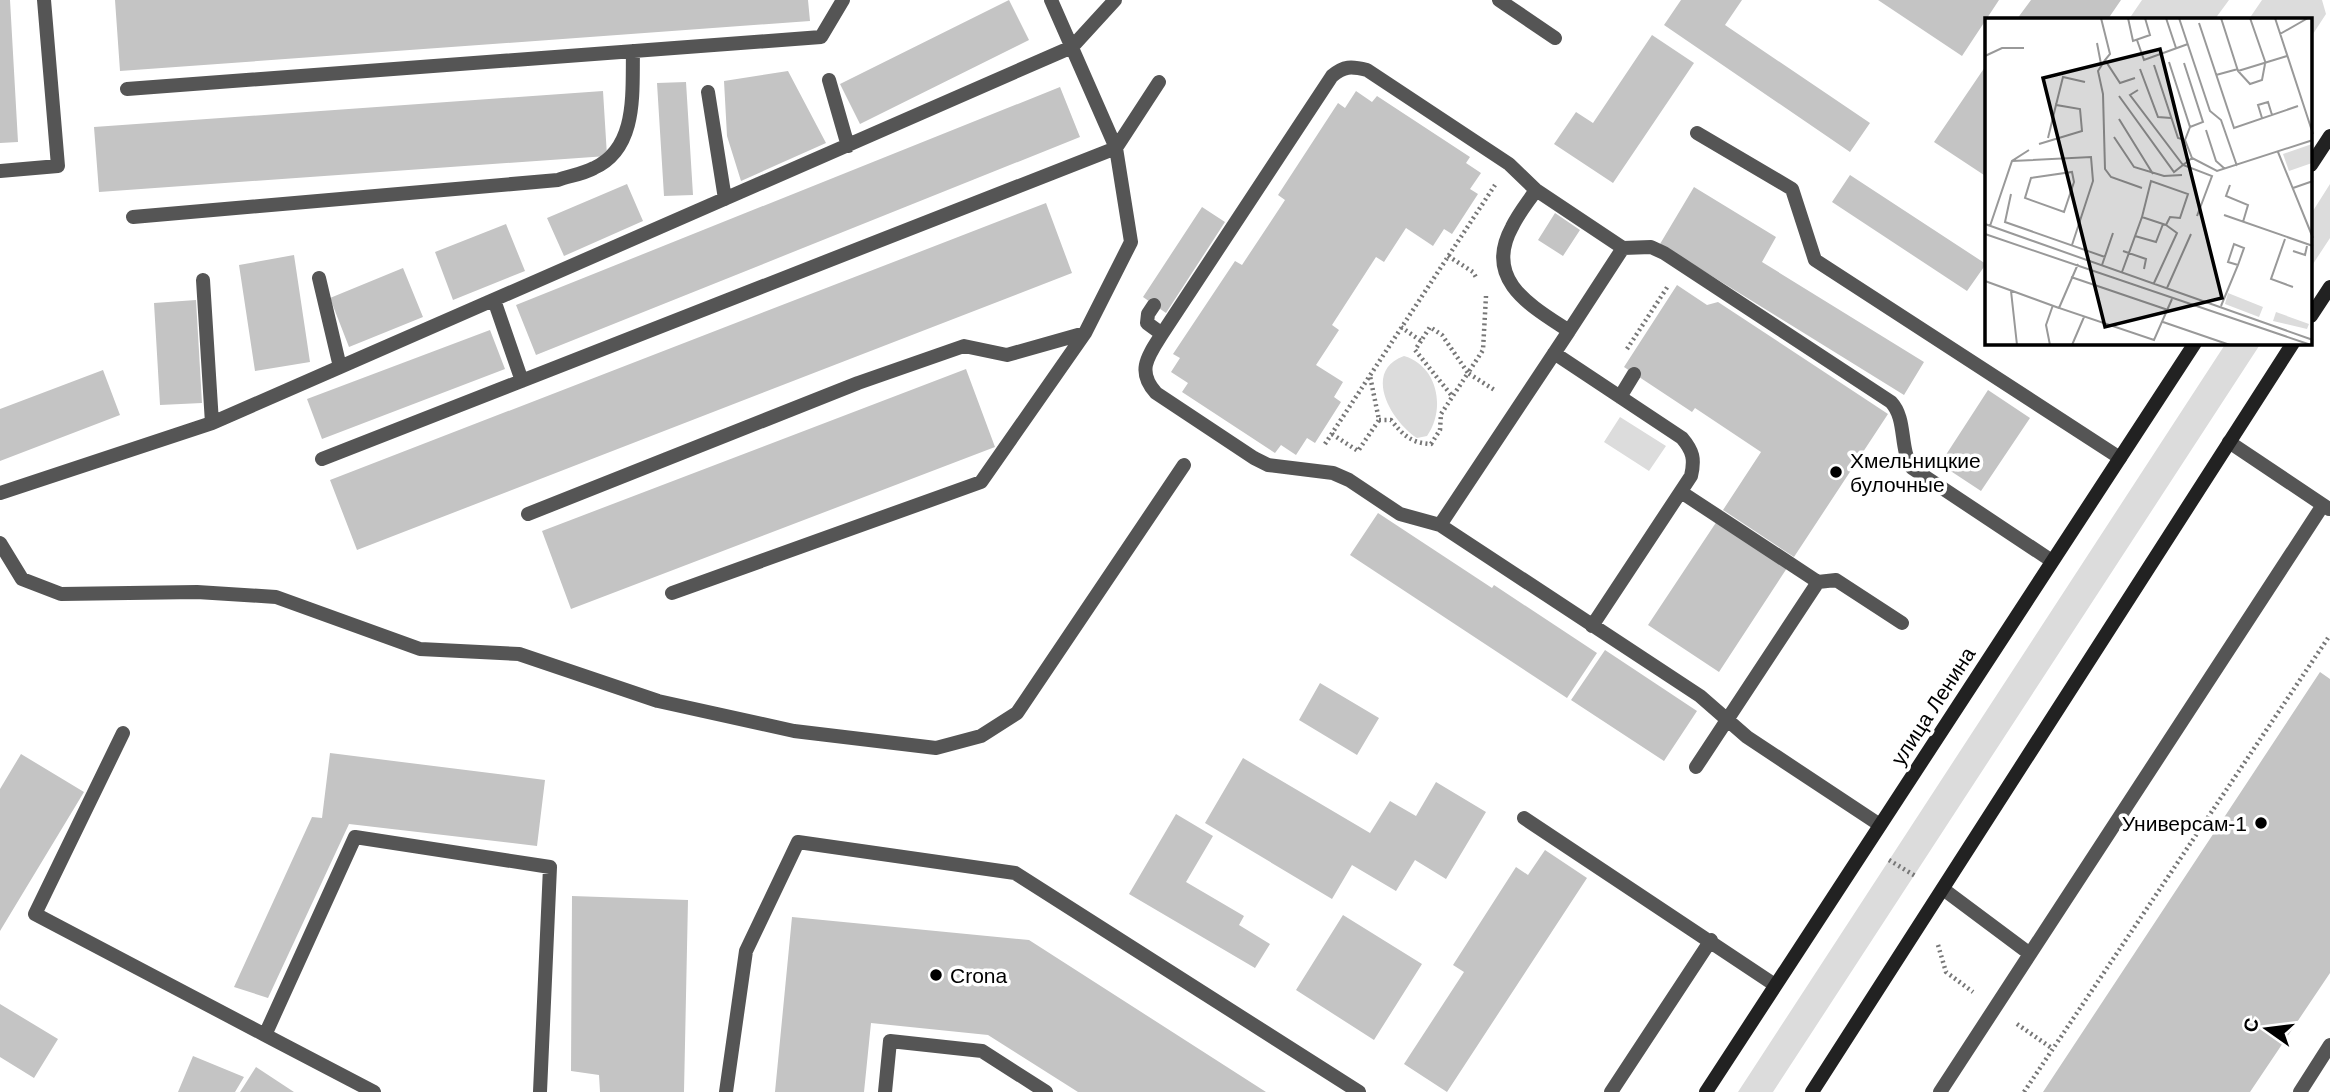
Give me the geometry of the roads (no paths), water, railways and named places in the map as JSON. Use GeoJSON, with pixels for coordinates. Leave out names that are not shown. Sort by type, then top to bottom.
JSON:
{"type":"FeatureCollection","features":[{"type":"Feature","properties":{"kind":"main road"},"geometry":{"type":"LineString","coordinates":[[2312,164],[2330,136]]}},
{"type":"Feature","properties":{"kind":"main road"},"geometry":{"type":"LineString","coordinates":[[2312,314],[2330,287]]}},
{"type":"Feature","properties":{"kind":"main road","name":"улица Ленина"},"geometry":{"type":"LineString","coordinates":[[1706,1092],[2194,345]]}},
{"type":"Feature","properties":{"kind":"main road"},"geometry":{"type":"LineString","coordinates":[[1812,1092],[2292,345]]}},
{"type":"Feature","properties":{"kind":"lane"},"geometry":{"type":"LineString","coordinates":[[0,171],[58,166],[44,0]]}},
{"type":"Feature","properties":{"kind":"lane"},"geometry":{"type":"LineString","coordinates":[[127,89],[821,37],[843,0]]}},
{"type":"Feature","properties":{"kind":"lane"},"geometry":{"type":"LineString","coordinates":[[673,593],[981,482],[1085,333],[1130,242],[1116,148],[1051,0]]}},
{"type":"Feature","properties":{"kind":"lane"},"geometry":{"type":"LineString","coordinates":[[0,493],[212,423],[1072,47],[1115,0]]}},
{"type":"Feature","properties":{"kind":"lane"},"geometry":{"type":"LineString","coordinates":[[1499,0],[1555,38]]}},
{"type":"Feature","properties":{"kind":"lane"},"geometry":{"type":"LineString","coordinates":[[133,217],[558,180],[595,168],[615,153],[631,118],[633,51]]}},
{"type":"Feature","properties":{"kind":"lane"},"geometry":{"type":"LineString","coordinates":[[1880,825],[1747,737],[1700,696],[1440,526],[1400,514],[1349,480],[1333,473],[1268,465],[1156,393],[1147,383],[1144,370],[1149,355],[1162,334],[1332,76],[1342,67],[1353,66],[1367,70],[1509,164],[1536,190],[1623,248],[1651,247],[1891,402],[1898,412],[1905,450],[1912,468],[2052,561]]}},
{"type":"Feature","properties":{"kind":"lane"},"geometry":{"type":"LineString","coordinates":[[829,80],[848,146]]}},
{"type":"Feature","properties":{"kind":"lane"},"geometry":{"type":"LineString","coordinates":[[322,459],[1116,148],[1159,82]]}},
{"type":"Feature","properties":{"kind":"lane"},"geometry":{"type":"LineString","coordinates":[[708,92],[725,199]]}},
{"type":"Feature","properties":{"kind":"lane"},"geometry":{"type":"LineString","coordinates":[[1697,133],[1792,189],[1815,260],[2120,458]]}},
{"type":"Feature","properties":{"kind":"lane"},"geometry":{"type":"LineString","coordinates":[[1536,190],[1512,226],[1505,243],[1503,259],[1506,274],[1515,291],[1527,303],[1569,331]]}},
{"type":"Feature","properties":{"kind":"lane"},"geometry":{"type":"LineString","coordinates":[[1440,526],[1623,248]]}},
{"type":"Feature","properties":{"kind":"lane"},"geometry":{"type":"LineString","coordinates":[[319,278],[340,367]]}},
{"type":"Feature","properties":{"kind":"lane"},"geometry":{"type":"LineString","coordinates":[[203,280],[212,423]]}},
{"type":"Feature","properties":{"kind":"lane"},"geometry":{"type":"LineString","coordinates":[[494,300],[522,381]]}},
{"type":"Feature","properties":{"kind":"lane"},"geometry":{"type":"LineString","coordinates":[[1154,305],[1148,314],[1147,323],[1162,334]]}},
{"type":"Feature","properties":{"kind":"lane"},"geometry":{"type":"LineString","coordinates":[[527,514],[858,383],[964,346],[1007,355],[1085,333]]}},
{"type":"Feature","properties":{"kind":"lane"},"geometry":{"type":"LineString","coordinates":[[1553,353],[1682,438],[1691,449],[1694,461],[1691,476],[1592,626]]}},
{"type":"Feature","properties":{"kind":"lane"},"geometry":{"type":"LineString","coordinates":[[1620,397],[1634,374]]}},
{"type":"Feature","properties":{"kind":"lane"},"geometry":{"type":"LineString","coordinates":[[1940,1092],[2326,508],[2229,442]]}},
{"type":"Feature","properties":{"kind":"lane"},"geometry":{"type":"LineString","coordinates":[[1,545],[22,579],[61,594],[197,592],[276,597],[420,649],[519,654],[658,701],[794,731],[936,748],[981,736],[1017,713],[1184,465]]}},
{"type":"Feature","properties":{"kind":"lane"},"geometry":{"type":"LineString","coordinates":[[1681,492],[1818,582],[1836,580],[1902,623]]}},
{"type":"Feature","properties":{"kind":"lane"},"geometry":{"type":"LineString","coordinates":[[1696,767],[1818,582]]}},
{"type":"Feature","properties":{"kind":"lane"},"geometry":{"type":"LineString","coordinates":[[123,733],[35,914],[374,1092]]}},
{"type":"Feature","properties":{"kind":"lane"},"geometry":{"type":"LineString","coordinates":[[1524,818],[1775,985]]}},
{"type":"Feature","properties":{"kind":"lane"},"geometry":{"type":"LineString","coordinates":[[265,1035],[355,837],[550,867],[540,1092]]}},
{"type":"Feature","properties":{"kind":"lane"},"geometry":{"type":"LineString","coordinates":[[726,1092],[746,951],[798,842],[1015,873],[1359,1092]]}},
{"type":"Feature","properties":{"kind":"lane"},"geometry":{"type":"LineString","coordinates":[[1943,889],[2030,954]]}},
{"type":"Feature","properties":{"kind":"lane"},"geometry":{"type":"LineString","coordinates":[[1611,1092],[1711,940]]}},
{"type":"Feature","properties":{"kind":"lane"},"geometry":{"type":"LineString","coordinates":[[885,1092],[890,1041],[982,1051],[1046,1092]]}},
{"type":"Feature","properties":{"kind":"lane"},"geometry":{"type":"LineString","coordinates":[[2300,1092],[2330,1045]]}},
{"type":"Feature","properties":{"kind":"place","name":"Хмельницкие булочные"},"geometry":{"type":"Point","coordinates":[1836,472]}},
{"type":"Feature","properties":{"kind":"place","name":"Универсам-1"},"geometry":{"type":"Point","coordinates":[2261,823]}},
{"type":"Feature","properties":{"kind":"place","name":"Crona"},"geometry":{"type":"Point","coordinates":[936,975]}}]}
